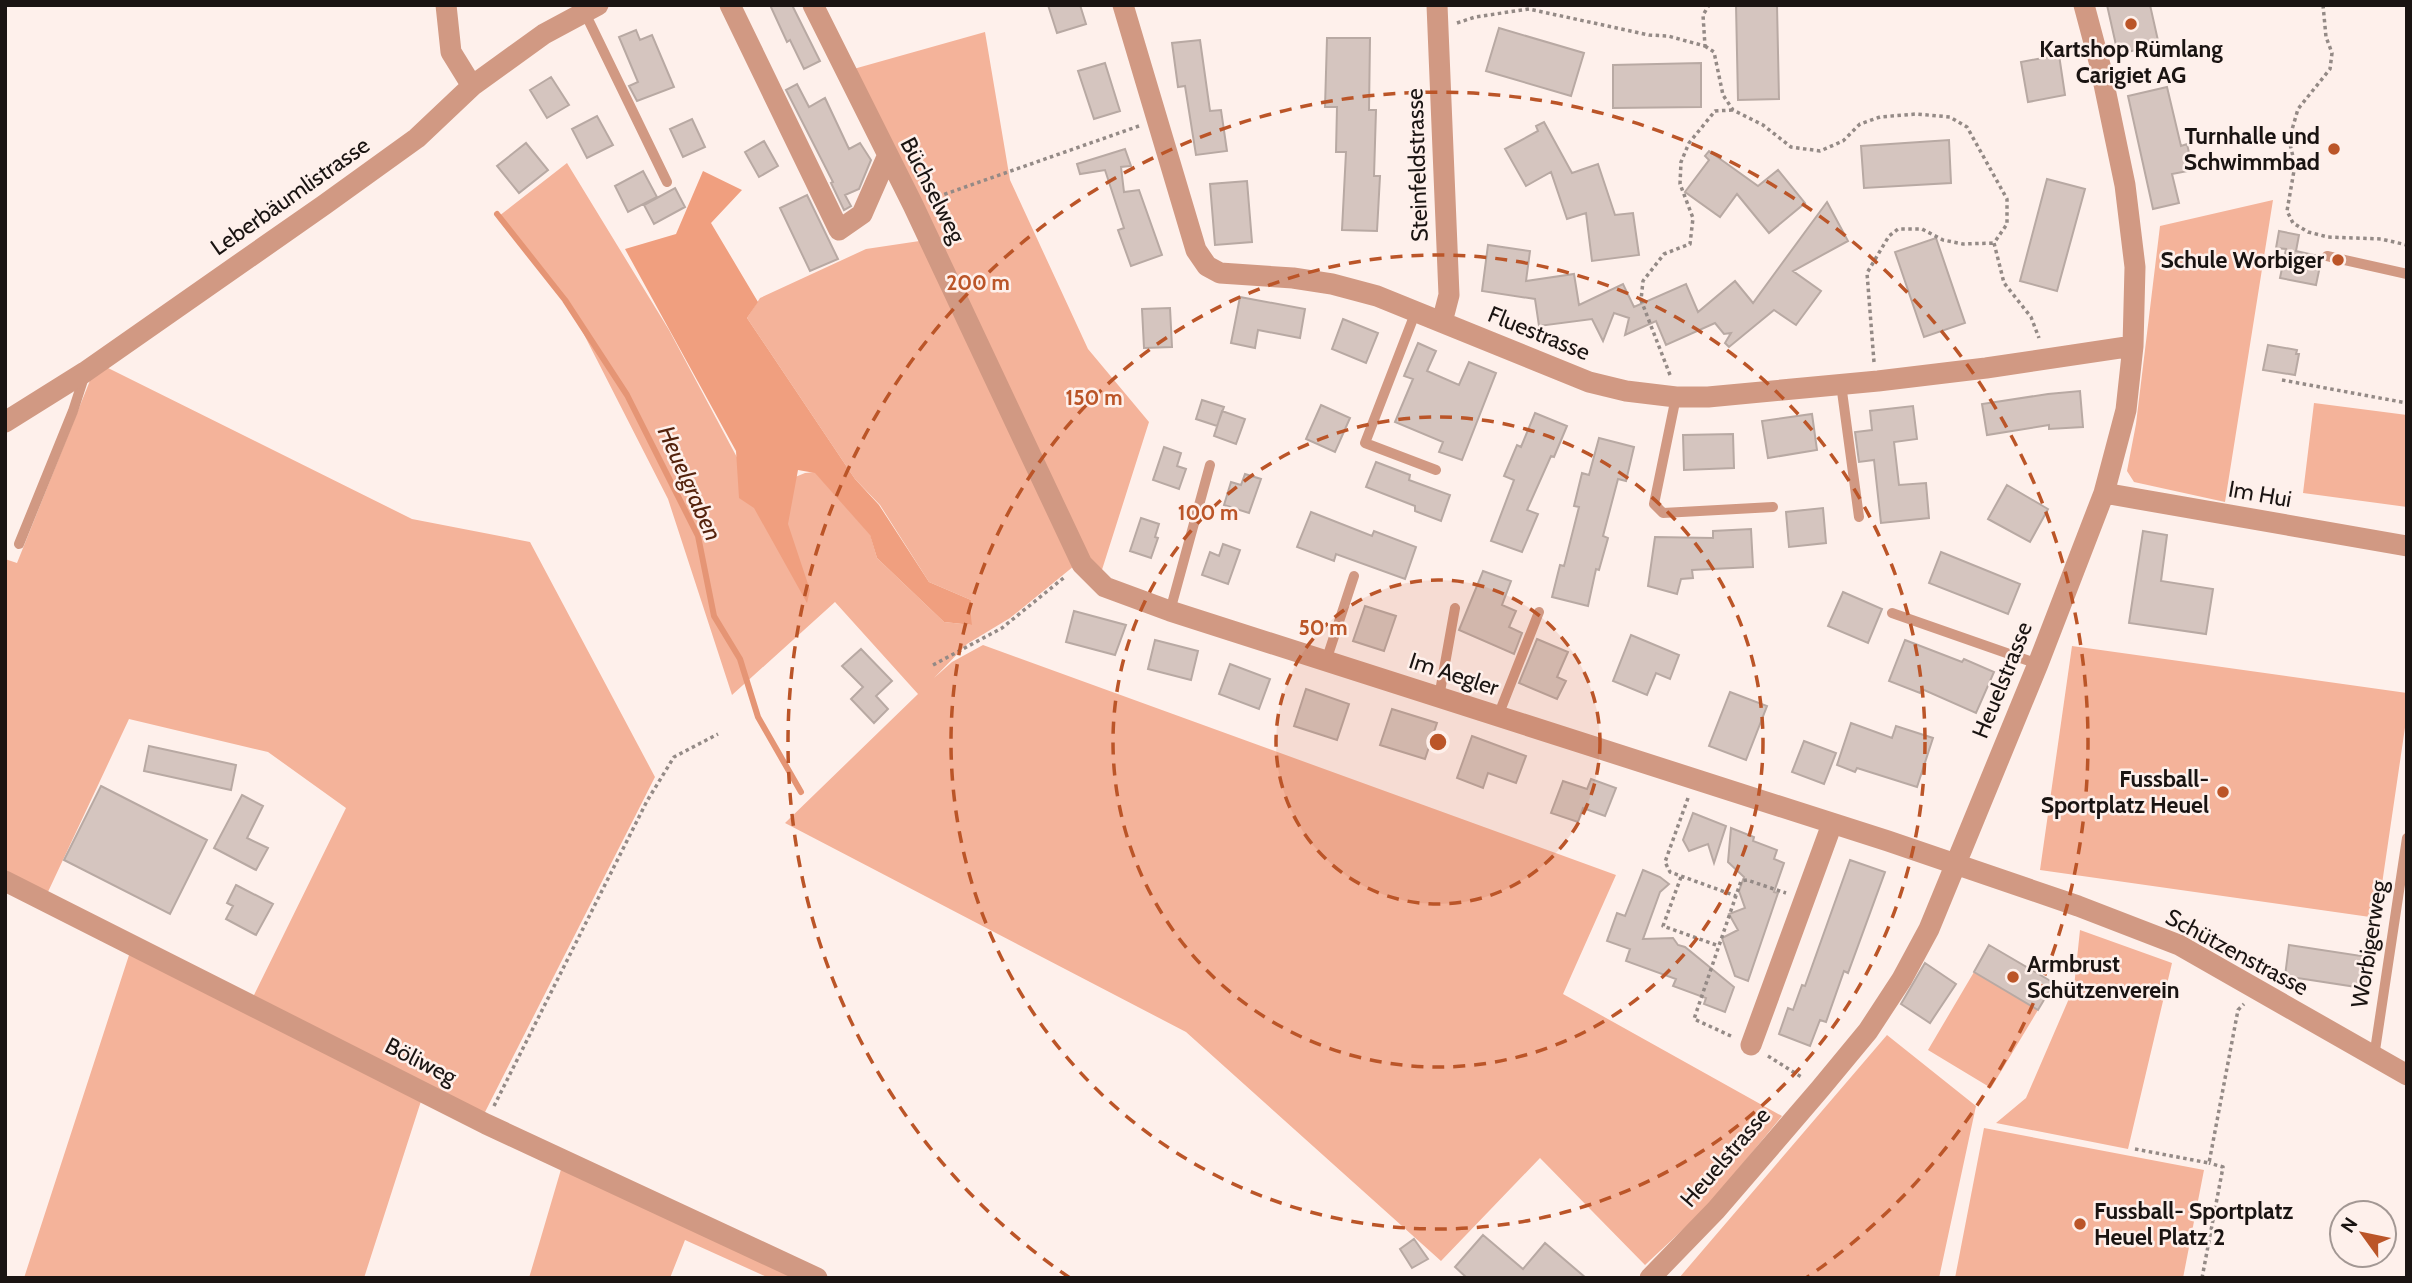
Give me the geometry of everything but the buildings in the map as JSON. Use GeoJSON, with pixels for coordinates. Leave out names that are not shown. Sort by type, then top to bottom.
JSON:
{"type":"FeatureCollection","features":[{"type":"Feature","properties":{"kind":"street"},"geometry":{"type":"LineString","coordinates":[[446,5],[451,52],[472,86]]}},
{"type":"Feature","properties":{"kind":"street"},"geometry":{"type":"LineString","coordinates":[[730,5],[839,230],[862,214],[887,157]]}},
{"type":"Feature","properties":{"kind":"street","name":"Büchselweg"},"geometry":{"type":"LineString","coordinates":[[813,5],[913,205],[1079,557]]}},
{"type":"Feature","properties":{"kind":"street","name":"Fluestrasse"},"geometry":{"type":"LineString","coordinates":[[1123,5],[1196,250],[1207,265],[1220,273],[1293,278],[1377,296],[1589,382],[1626,391],[1676,397],[1708,397],[1878,381],[2133,346]]}},
{"type":"Feature","properties":{"kind":"street","name":"Steinfeldstrasse"},"geometry":{"type":"LineString","coordinates":[[1437,5],[1449,295],[1442,322]]}},
{"type":"Feature","properties":{"kind":"street","name":"Heuelstrasse"},"geometry":{"type":"LineString","coordinates":[[1650,1278],[1716,1210],[1820,1089],[1868,1031],[1902,979],[1930,929],[2104,494],[2126,410],[2133,346],[2135,267],[2125,186],[2100,65],[2084,5]]}},
{"type":"Feature","properties":{"kind":"street","name":"Leberbäumlistrasse"},"geometry":{"type":"LineString","coordinates":[[5,422],[85,372],[417,138],[472,86],[544,34],[592,9]]}},
{"type":"Feature","properties":{"kind":"street","name":"Im Hui"},"geometry":{"type":"LineString","coordinates":[[2104,494],[2407,546]]}},
{"type":"Feature","properties":{"kind":"street","name":"Im Aegler"},"geometry":{"type":"LineString","coordinates":[[1079,557],[1105,587],[1170,611],[1955,865]]}},
{"type":"Feature","properties":{"kind":"street"},"geometry":{"type":"LineString","coordinates":[[1751,1045],[1832,824]]}},
{"type":"Feature","properties":{"kind":"street","name":"Schützenstrasse"},"geometry":{"type":"LineString","coordinates":[[1955,865],[2077,906],[2179,945],[2407,1076]]}},
{"type":"Feature","properties":{"kind":"street","name":"Böliweg"},"geometry":{"type":"LineString","coordinates":[[5,881],[486,1124],[817,1278]]}},
{"type":"Feature","properties":{"kind":"lane"},"geometry":{"type":"LineString","coordinates":[[592,9],[667,182]]}},
{"type":"Feature","properties":{"kind":"lane"},"geometry":{"type":"LineString","coordinates":[[2327,256],[2407,274]]}},
{"type":"Feature","properties":{"kind":"lane"},"geometry":{"type":"LineString","coordinates":[[1416,311],[1365,443],[1436,470]]}},
{"type":"Feature","properties":{"kind":"lane"},"geometry":{"type":"LineString","coordinates":[[19,544],[73,411],[85,372]]}},
{"type":"Feature","properties":{"kind":"lane"},"geometry":{"type":"LineString","coordinates":[[1841,384],[1860,517]]}},
{"type":"Feature","properties":{"kind":"lane"},"geometry":{"type":"LineString","coordinates":[[1676,397],[1654,504],[1663,513],[1773,507]]}},
{"type":"Feature","properties":{"kind":"lane"},"geometry":{"type":"LineString","coordinates":[[1170,611],[1210,465]]}},
{"type":"Feature","properties":{"kind":"lane"},"geometry":{"type":"LineString","coordinates":[[1325,660],[1354,576]]}},
{"type":"Feature","properties":{"kind":"lane"},"geometry":{"type":"LineString","coordinates":[[1439,696],[1455,608]]}},
{"type":"Feature","properties":{"kind":"lane"},"geometry":{"type":"LineString","coordinates":[[1498,716],[1539,612]]}},
{"type":"Feature","properties":{"kind":"lane"},"geometry":{"type":"LineString","coordinates":[[1892,613],[2038,664]]}},
{"type":"Feature","properties":{"kind":"lane","name":"Worbigerweg"},"geometry":{"type":"LineString","coordinates":[[2374,1057],[2407,838]]}},
{"type":"Feature","properties":{"kind":"path"},"geometry":{"type":"LineString","coordinates":[[1704,46],[1703,15],[1709,5]]}},
{"type":"Feature","properties":{"kind":"path"},"geometry":{"type":"LineString","coordinates":[[2323,5],[2326,37],[2332,53],[2330,69],[2298,109],[2289,140],[2295,165],[2287,211],[2293,223],[2308,232],[2328,237],[2381,239],[2407,246]]}},
{"type":"Feature","properties":{"kind":"path"},"geometry":{"type":"LineString","coordinates":[[1438,29],[1475,17],[1529,9],[1649,36],[1668,36],[1704,46],[1714,52],[1723,95],[1733,110]]}},
{"type":"Feature","properties":{"kind":"path"},"geometry":{"type":"LineString","coordinates":[[1676,397],[1641,300],[1643,281],[1664,254],[1690,244],[1693,218],[1680,184],[1681,162],[1689,143],[1715,111],[1733,110],[1763,125],[1791,147],[1820,151],[1843,141],[1860,124],[1880,117],[1916,114],[1950,117],[1967,127],[2007,199],[2007,223],[1994,243],[2004,283],[2031,317],[2046,360]]}},
{"type":"Feature","properties":{"kind":"path"},"geometry":{"type":"LineString","coordinates":[[913,205],[1157,120]]}},
{"type":"Feature","properties":{"kind":"path"},"geometry":{"type":"LineString","coordinates":[[1878,381],[1873,357],[1867,272],[1889,236],[1898,229],[1922,229],[1943,240],[1962,244],[1994,243]]}},
{"type":"Feature","properties":{"kind":"path"},"geometry":{"type":"LineString","coordinates":[[2282,380],[2407,402]]}},
{"type":"Feature","properties":{"kind":"path"},"geometry":{"type":"LineString","coordinates":[[933,665],[1002,628],[1079,557]]}},
{"type":"Feature","properties":{"kind":"path"},"geometry":{"type":"LineString","coordinates":[[486,1124],[647,801],[674,757],[718,733]]}},
{"type":"Feature","properties":{"kind":"path"},"geometry":{"type":"LineString","coordinates":[[1694,779],[1665,862],[1670,872],[1736,897]]}},
{"type":"Feature","properties":{"kind":"path"},"geometry":{"type":"LineString","coordinates":[[1681,877],[1663,926],[1719,946]]}},
{"type":"Feature","properties":{"kind":"path"},"geometry":{"type":"LineString","coordinates":[[1804,899],[1747,880],[1741,881],[1694,1019],[1751,1045],[1820,1089]]}},
{"type":"Feature","properties":{"kind":"path"},"geometry":{"type":"LineString","coordinates":[[2209,1163],[2238,1010],[2257,990]]}},
{"type":"Feature","properties":{"kind":"path"},"geometry":{"type":"LineString","coordinates":[[2135,1149],[2223,1167],[2202,1278]]}},
{"type":"Feature","properties":{"kind":"shaded area"},"geometry":{"type":"Polygon","coordinates":[[[985,32],[1010,180],[1088,349],[1149,422],[1100,576],[1074,566],[1010,618],[967,644],[934,678],[952,662],[983,645],[1616,875],[1563,994],[1782,1116],[1707,1207],[1645,1265],[1540,1158],[1441,1261],[1186,1032],[785,823],[918,694],[835,602],[732,695],[668,499],[572,311],[499,216],[567,163],[669,330],[756,493],[805,473],[815,472],[870,534],[877,558],[944,622],[972,625],[971,600],[929,582],[880,505],[855,479],[747,318],[760,298],[866,249],[933,239],[850,70],[985,32]]]}},
{"type":"Feature","properties":{"kind":"shaded area"},"geometry":{"type":"Polygon","coordinates":[[[703,171],[742,190],[711,223],[758,302],[747,318],[855,479],[879,505],[929,582],[971,600],[972,625],[944,622],[877,558],[870,535],[815,473],[798,470],[788,524],[810,590],[807,603],[754,508],[739,498],[736,451],[625,249],[676,234],[703,171]]]}},
{"type":"Feature","properties":{"kind":"shaded area"},"geometry":{"type":"Polygon","coordinates":[[[2273,200],[2225,502],[2134,482],[2127,471],[2136,424],[2160,226],[2273,200]]]}},
{"type":"Feature","properties":{"kind":"shaded area"},"geometry":{"type":"Polygon","coordinates":[[[106,367],[412,519],[530,542],[655,777],[483,1116],[253,997],[346,808],[268,752],[129,719],[47,894],[5,871],[5,559],[17,563],[91,378],[106,367]]]}},
{"type":"Feature","properties":{"kind":"shaded area"},"geometry":{"type":"Polygon","coordinates":[[[2314,403],[2407,415],[2407,507],[2303,493],[2314,403]]]}},
{"type":"Feature","properties":{"kind":"shaded area","name":"Fussball- Sportplatz Heuel"},"geometry":{"type":"Polygon","coordinates":[[[2072,646],[2407,693],[2407,714],[2377,918],[2040,870],[2072,646]]]}},
{"type":"Feature","properties":{"kind":"shaded area"},"geometry":{"type":"Polygon","coordinates":[[[2080,930],[2172,963],[2128,1149],[1996,1123],[2026,1098],[2074,987],[2080,930]]]}},
{"type":"Feature","properties":{"kind":"shaded area"},"geometry":{"type":"Polygon","coordinates":[[[130,952],[422,1098],[364,1278],[24,1278],[130,952]]]}},
{"type":"Feature","properties":{"kind":"shaded area"},"geometry":{"type":"Polygon","coordinates":[[[1974,972],[2038,1010],[1991,1088],[1928,1050],[1974,972]]]}},
{"type":"Feature","properties":{"kind":"shaded area"},"geometry":{"type":"Polygon","coordinates":[[[1887,1035],[1976,1106],[1939,1278],[1679,1278],[1887,1035]]]}},
{"type":"Feature","properties":{"kind":"shaded area","name":"Fussball- Sportplatz Heuel Platz 2"},"geometry":{"type":"Polygon","coordinates":[[[1984,1128],[2204,1170],[2183,1278],[1955,1278],[1984,1128]]]}},
{"type":"Feature","properties":{"kind":"shaded area"},"geometry":{"type":"Polygon","coordinates":[[[562,1166],[803,1278],[769,1278],[685,1240],[670,1278],[529,1278],[562,1166]]]}},
{"type":"Feature","properties":{"kind":"waterway","name":"Heuelgraben"},"geometry":{"type":"LineString","coordinates":[[497,214],[565,300],[627,395],[698,536],[714,616],[740,659],[758,717],[801,792]]}},
{"type":"Feature","properties":{"kind":"place","name":"Kartshop Rümlang Carigiet AG"},"geometry":{"type":"Point","coordinates":[2131,24]}},
{"type":"Feature","properties":{"kind":"place","name":"Turnhalle und Schwimmbad"},"geometry":{"type":"Point","coordinates":[2334,149]}},
{"type":"Feature","properties":{"kind":"place","name":"Schule Worbiger"},"geometry":{"type":"Point","coordinates":[2338,260]}},
{"type":"Feature","properties":{"kind":"place","name":"Fussball- Sportplatz Heuel"},"geometry":{"type":"Point","coordinates":[2223,792]}},
{"type":"Feature","properties":{"kind":"place","name":"Armbrust Schützenverein"},"geometry":{"type":"Point","coordinates":[2013,977]}},
{"type":"Feature","properties":{"kind":"place","name":"Fussball- Sportplatz Heuel Platz 2"},"geometry":{"type":"Point","coordinates":[2080,1224]}}]}
